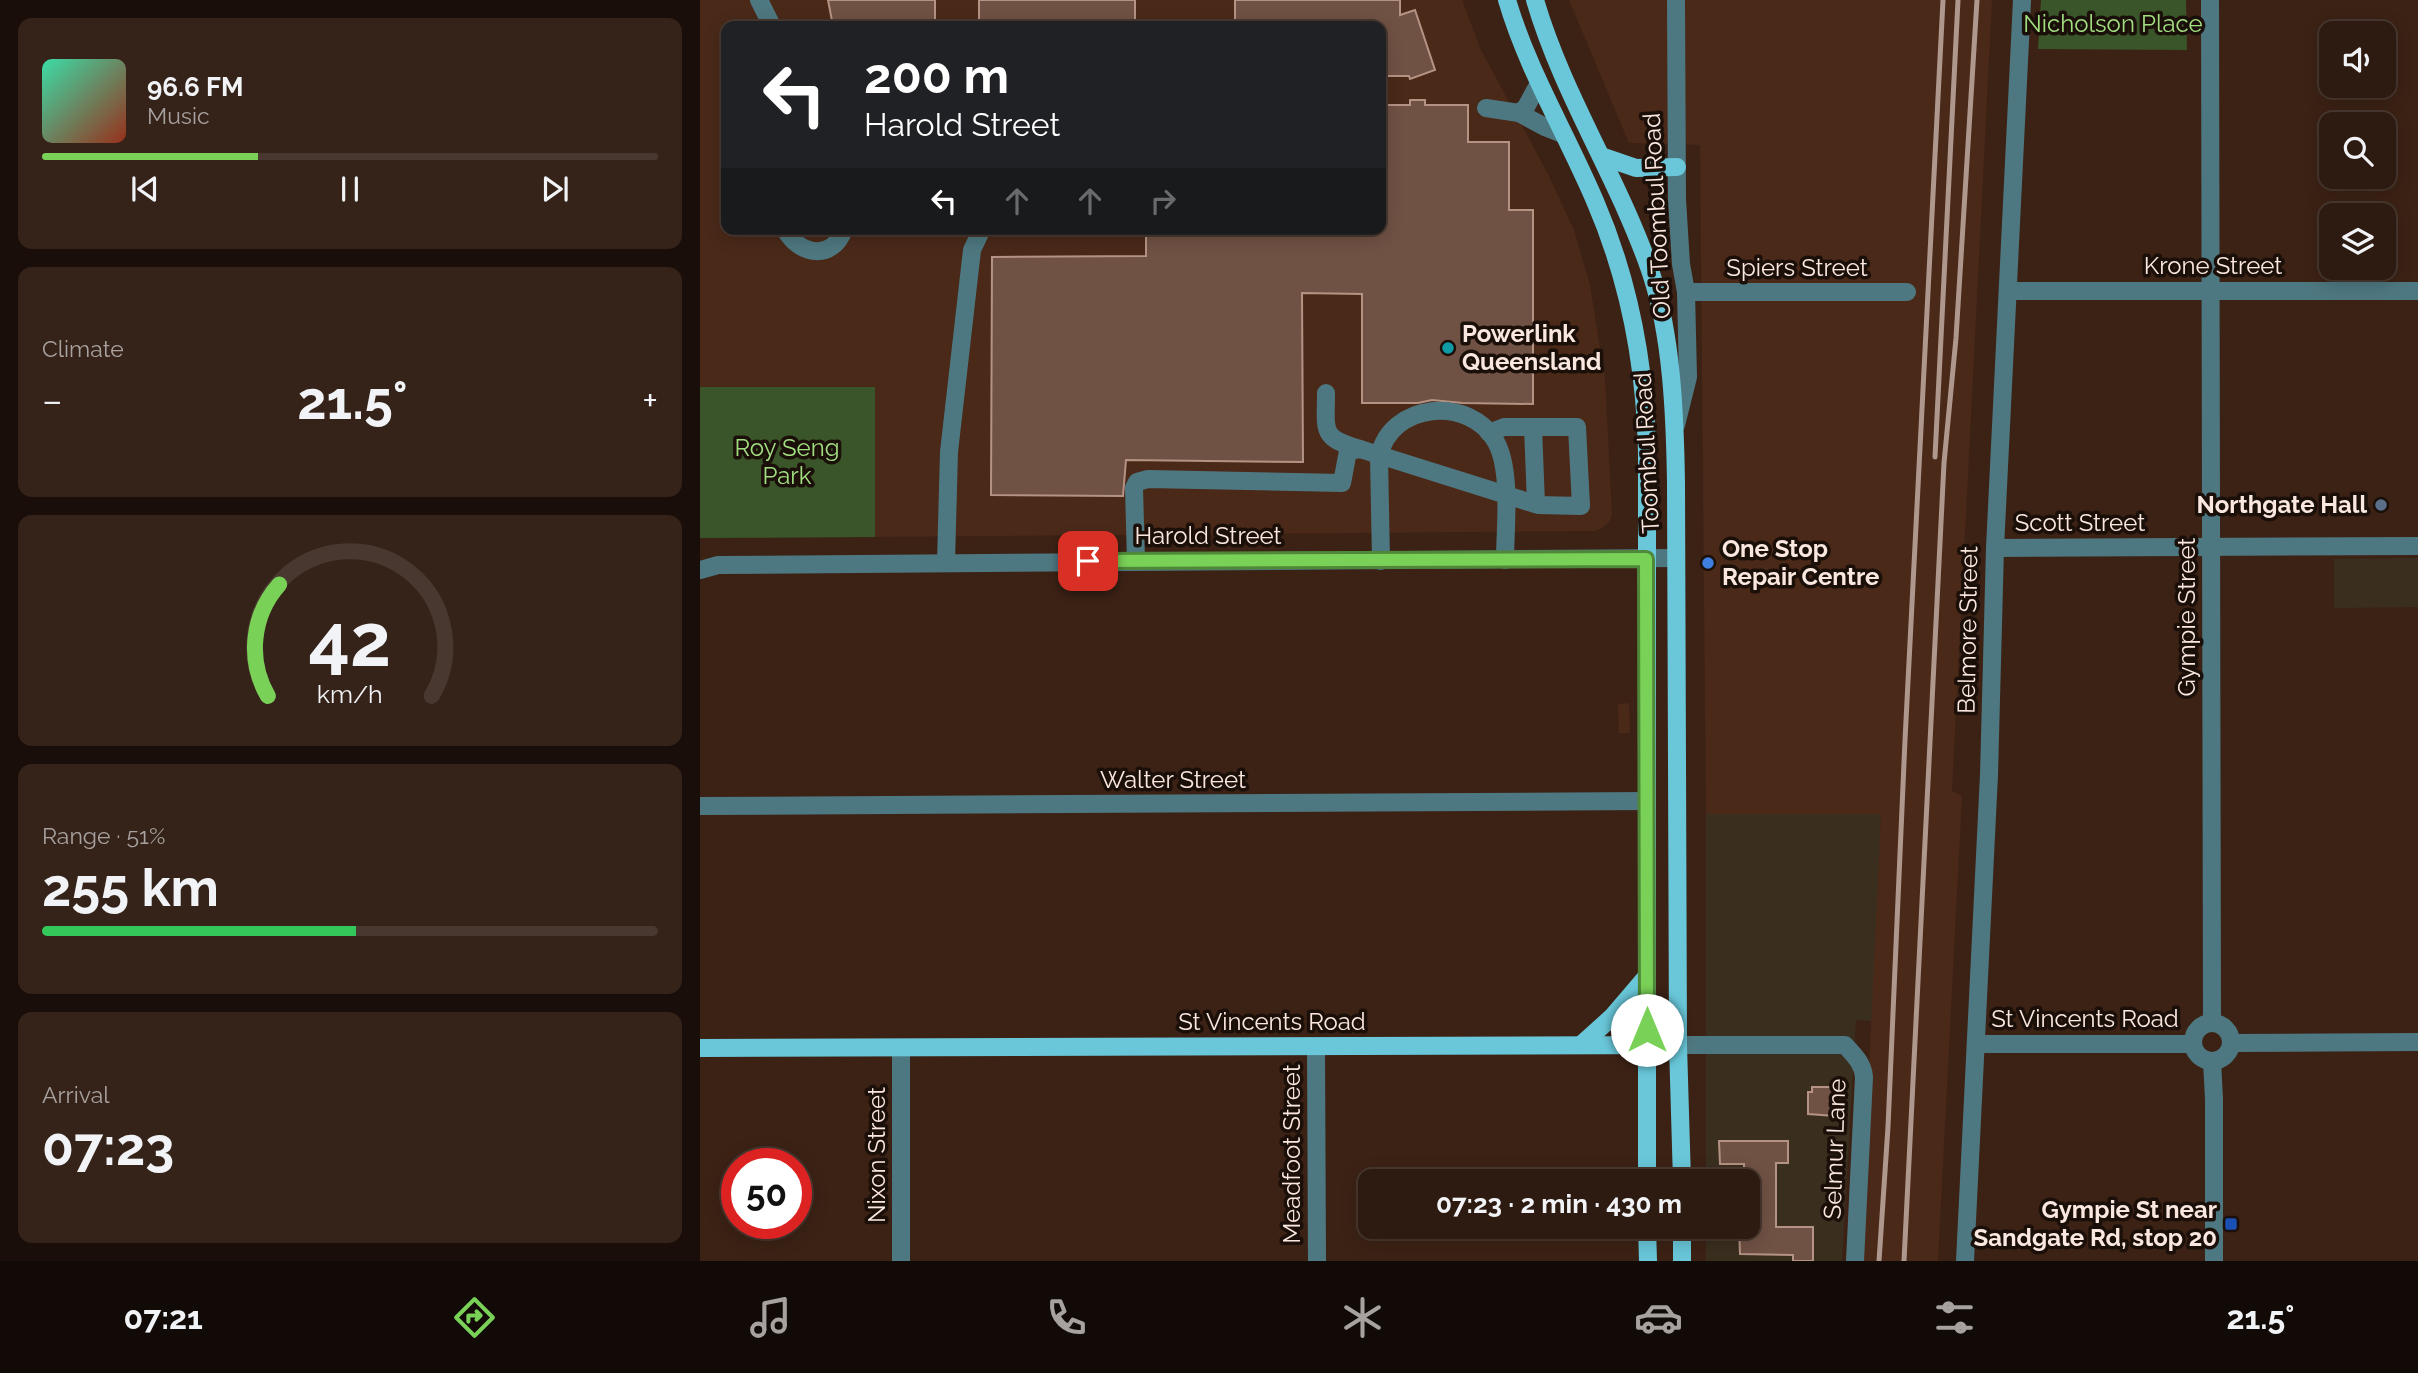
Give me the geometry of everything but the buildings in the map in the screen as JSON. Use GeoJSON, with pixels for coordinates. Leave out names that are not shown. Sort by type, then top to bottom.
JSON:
{"type":"FeatureCollection","features":[{"type":"Feature","properties":{"kind":"main road","name":"Toombul Road"},"geometry":{"type":"LineString","coordinates":[[1507,0],[1538,85],[1608,231],[1618,259],[1635,325],[1645,390],[1647,1169]]}},
{"type":"Feature","properties":{"kind":"main road","name":"Toombul Road"},"geometry":{"type":"LineString","coordinates":[[1535,0],[1563,80],[1628,212],[1652,276],[1660,309],[1672,392],[1675,427],[1678,1045],[1682,1169]]}},
{"type":"Feature","properties":{"kind":"main road"},"geometry":{"type":"LineString","coordinates":[[1601,156],[1636,168],[1677,167]]}},
{"type":"Feature","properties":{"kind":"main road"},"geometry":{"type":"LineString","coordinates":[[1581,1045],[1612,1017],[1647,976]]}},
{"type":"Feature","properties":{"kind":"main road","name":"St Vincents Road"},"geometry":{"type":"LineString","coordinates":[[700,1048],[1678,1045]]}},
{"type":"Feature","properties":{"kind":"main road"},"geometry":{"type":"LineString","coordinates":[[1647,1239],[1648,1261]]}},
{"type":"Feature","properties":{"kind":"main road"},"geometry":{"type":"LineString","coordinates":[[1682,1239],[1682,1261]]}},
{"type":"Feature","properties":{"kind":"street"},"geometry":{"type":"LineString","coordinates":[[759,0],[770,21]]}},
{"type":"Feature","properties":{"kind":"street","name":"Old Toombul Road"},"geometry":{"type":"LineString","coordinates":[[1675,427],[1688,377],[1686,292],[1681,264],[1677,167],[1676,0]]}},
{"type":"Feature","properties":{"kind":"street","name":"Belmore Street"},"geometry":{"type":"LineString","coordinates":[[1965,1261],[1989,775],[1995,548],[2022,0]]}},
{"type":"Feature","properties":{"kind":"street","name":"Gympie Street"},"geometry":{"type":"LineString","coordinates":[[2210,0],[2212,1023]]}},
{"type":"Feature","properties":{"kind":"street"},"geometry":{"type":"LineString","coordinates":[[1520,113],[1538,85]]}},
{"type":"Feature","properties":{"kind":"street"},"geometry":{"type":"LineString","coordinates":[[1486,108],[1520,113],[1563,134]]}},
{"type":"Feature","properties":{"kind":"street"},"geometry":{"type":"LineString","coordinates":[[789,235],[797,246],[814,251],[833,246],[840,235]]}},
{"type":"Feature","properties":{"kind":"street"},"geometry":{"type":"LineString","coordinates":[[947,562],[949,452],[972,250],[979,235]]}},
{"type":"Feature","properties":{"kind":"street","name":"Krone Street"},"geometry":{"type":"LineString","coordinates":[[2008,292],[2418,291]]}},
{"type":"Feature","properties":{"kind":"street","name":"Spiers Street"},"geometry":{"type":"LineString","coordinates":[[1686,292],[1907,292]]}},
{"type":"Feature","properties":{"kind":"street"},"geometry":{"type":"LineString","coordinates":[[1326,393],[1328,435],[1345,445],[1536,504],[1581,506],[1577,427],[1504,427],[1489,433]]}},
{"type":"Feature","properties":{"kind":"street"},"geometry":{"type":"LineString","coordinates":[[1381,561],[1381,446],[1405,418],[1423,412],[1459,412],[1480,424],[1497,443],[1502,458],[1505,495],[1505,561]]}},
{"type":"Feature","properties":{"kind":"street"},"geometry":{"type":"LineString","coordinates":[[1533,427],[1536,504]]}},
{"type":"Feature","properties":{"kind":"street"},"geometry":{"type":"LineString","coordinates":[[1136,561],[1134,488],[1137,482],[1148,479],[1342,483],[1348,451],[1360,449]]}},
{"type":"Feature","properties":{"kind":"street","name":"Scott Street"},"geometry":{"type":"LineString","coordinates":[[1995,548],[2418,546]]}},
{"type":"Feature","properties":{"kind":"street","name":"Harold Street"},"geometry":{"type":"LineString","coordinates":[[700,570],[719,565],[947,562],[1676,558]]}},
{"type":"Feature","properties":{"kind":"street","name":"Walter Street"},"geometry":{"type":"LineString","coordinates":[[700,806],[1647,802]]}},
{"type":"Feature","properties":{"kind":"street"},"geometry":{"type":"LineString","coordinates":[[2212,1023],[2228,1031],[2231,1043],[2223,1058],[2212,1061],[2197,1054],[2193,1044],[2196,1032],[2212,1023]]}},
{"type":"Feature","properties":{"kind":"street"},"geometry":{"type":"LineString","coordinates":[[2231,1043],[2418,1042]]}},
{"type":"Feature","properties":{"kind":"street","name":"St Vincents Road"},"geometry":{"type":"LineString","coordinates":[[1977,1044],[2193,1044]]}},
{"type":"Feature","properties":{"kind":"street","name":"St Vincents Road"},"geometry":{"type":"LineString","coordinates":[[1678,1045],[1845,1045]]}},
{"type":"Feature","properties":{"kind":"street","name":"Selmur Lane"},"geometry":{"type":"LineString","coordinates":[[1845,1045],[1860,1063],[1864,1077],[1855,1261]]}},
{"type":"Feature","properties":{"kind":"street","name":"Meadfoot Street"},"geometry":{"type":"LineString","coordinates":[[1316,1047],[1317,1261]]}},
{"type":"Feature","properties":{"kind":"street","name":"Nixon Street"},"geometry":{"type":"LineString","coordinates":[[901,1048],[901,1261]]}},
{"type":"Feature","properties":{"kind":"street"},"geometry":{"type":"LineString","coordinates":[[2212,1061],[2214,1261]]}},
{"type":"Feature","properties":{"kind":"shaded area"},"geometry":{"type":"Polygon","coordinates":[[[700,0],[1462,0],[1481,50],[1548,174],[1574,230],[1590,285],[1605,379],[1612,515],[1609,522],[1595,531],[875,537],[875,387],[700,387],[700,0]]]}},
{"type":"Feature","properties":{"kind":"shaded area"},"geometry":{"type":"Polygon","coordinates":[[[1569,0],[1992,0],[1952,791],[1962,796],[1938,1261],[1860,1261],[1881,814],[1706,814],[1700,145],[1629,143],[1569,0]]]}},
{"type":"Feature","properties":{"kind":"shaded area"},"geometry":{"type":"Polygon","coordinates":[[[2418,558],[2418,607],[2334,608],[2334,559],[2418,558]]]}},
{"type":"Feature","properties":{"kind":"shaded area"},"geometry":{"type":"Polygon","coordinates":[[[1629,703],[1630,733],[1619,733],[1618,704],[1629,703]]]}},
{"type":"Feature","properties":{"kind":"shaded area"},"geometry":{"type":"Polygon","coordinates":[[[1706,814],[1881,814],[1873,1021],[1856,1020],[1842,1261],[1706,1261],[1706,1239],[1760,1239],[1760,1169],[1706,1169],[1706,814]]]}},
{"type":"Feature","properties":{"kind":"green space","name":"Nicholson Place"},"geometry":{"type":"Polygon","coordinates":[[[2041,0],[2186,0],[2187,50],[2038,49],[2041,0]]]}},
{"type":"Feature","properties":{"kind":"green space","name":"Roy Seng Park"},"geometry":{"type":"Polygon","coordinates":[[[700,387],[875,387],[875,537],[700,538],[700,387]]]}},
{"type":"Feature","properties":{"kind":"railway"},"geometry":{"type":"LineString","coordinates":[[1879,1261],[1888,1127],[1943,0]]}},
{"type":"Feature","properties":{"kind":"railway"},"geometry":{"type":"LineString","coordinates":[[1935,457],[1958,0]]}},
{"type":"Feature","properties":{"kind":"railway"},"geometry":{"type":"LineString","coordinates":[[1904,1261],[1944,463],[1956,338],[1977,0]]}},
{"type":"Feature","properties":{"kind":"place","name":"Powerlink Queensland"},"geometry":{"type":"Point","coordinates":[1448,348]}},
{"type":"Feature","properties":{"kind":"place","name":"Northgate Hall"},"geometry":{"type":"Point","coordinates":[2381,505]}},
{"type":"Feature","properties":{"kind":"place","name":"One Stop Repair Centre"},"geometry":{"type":"Point","coordinates":[1708,563]}},
{"type":"Feature","properties":{"kind":"place","name":"Gympie St near Sandgate Rd, stop 20"},"geometry":{"type":"Point","coordinates":[2231,1224]}},
{"type":"Feature","properties":{"kind":"route"},"geometry":{"type":"LineString","coordinates":[[1088,561],[1646,559],[1647,1030]]}}]}
